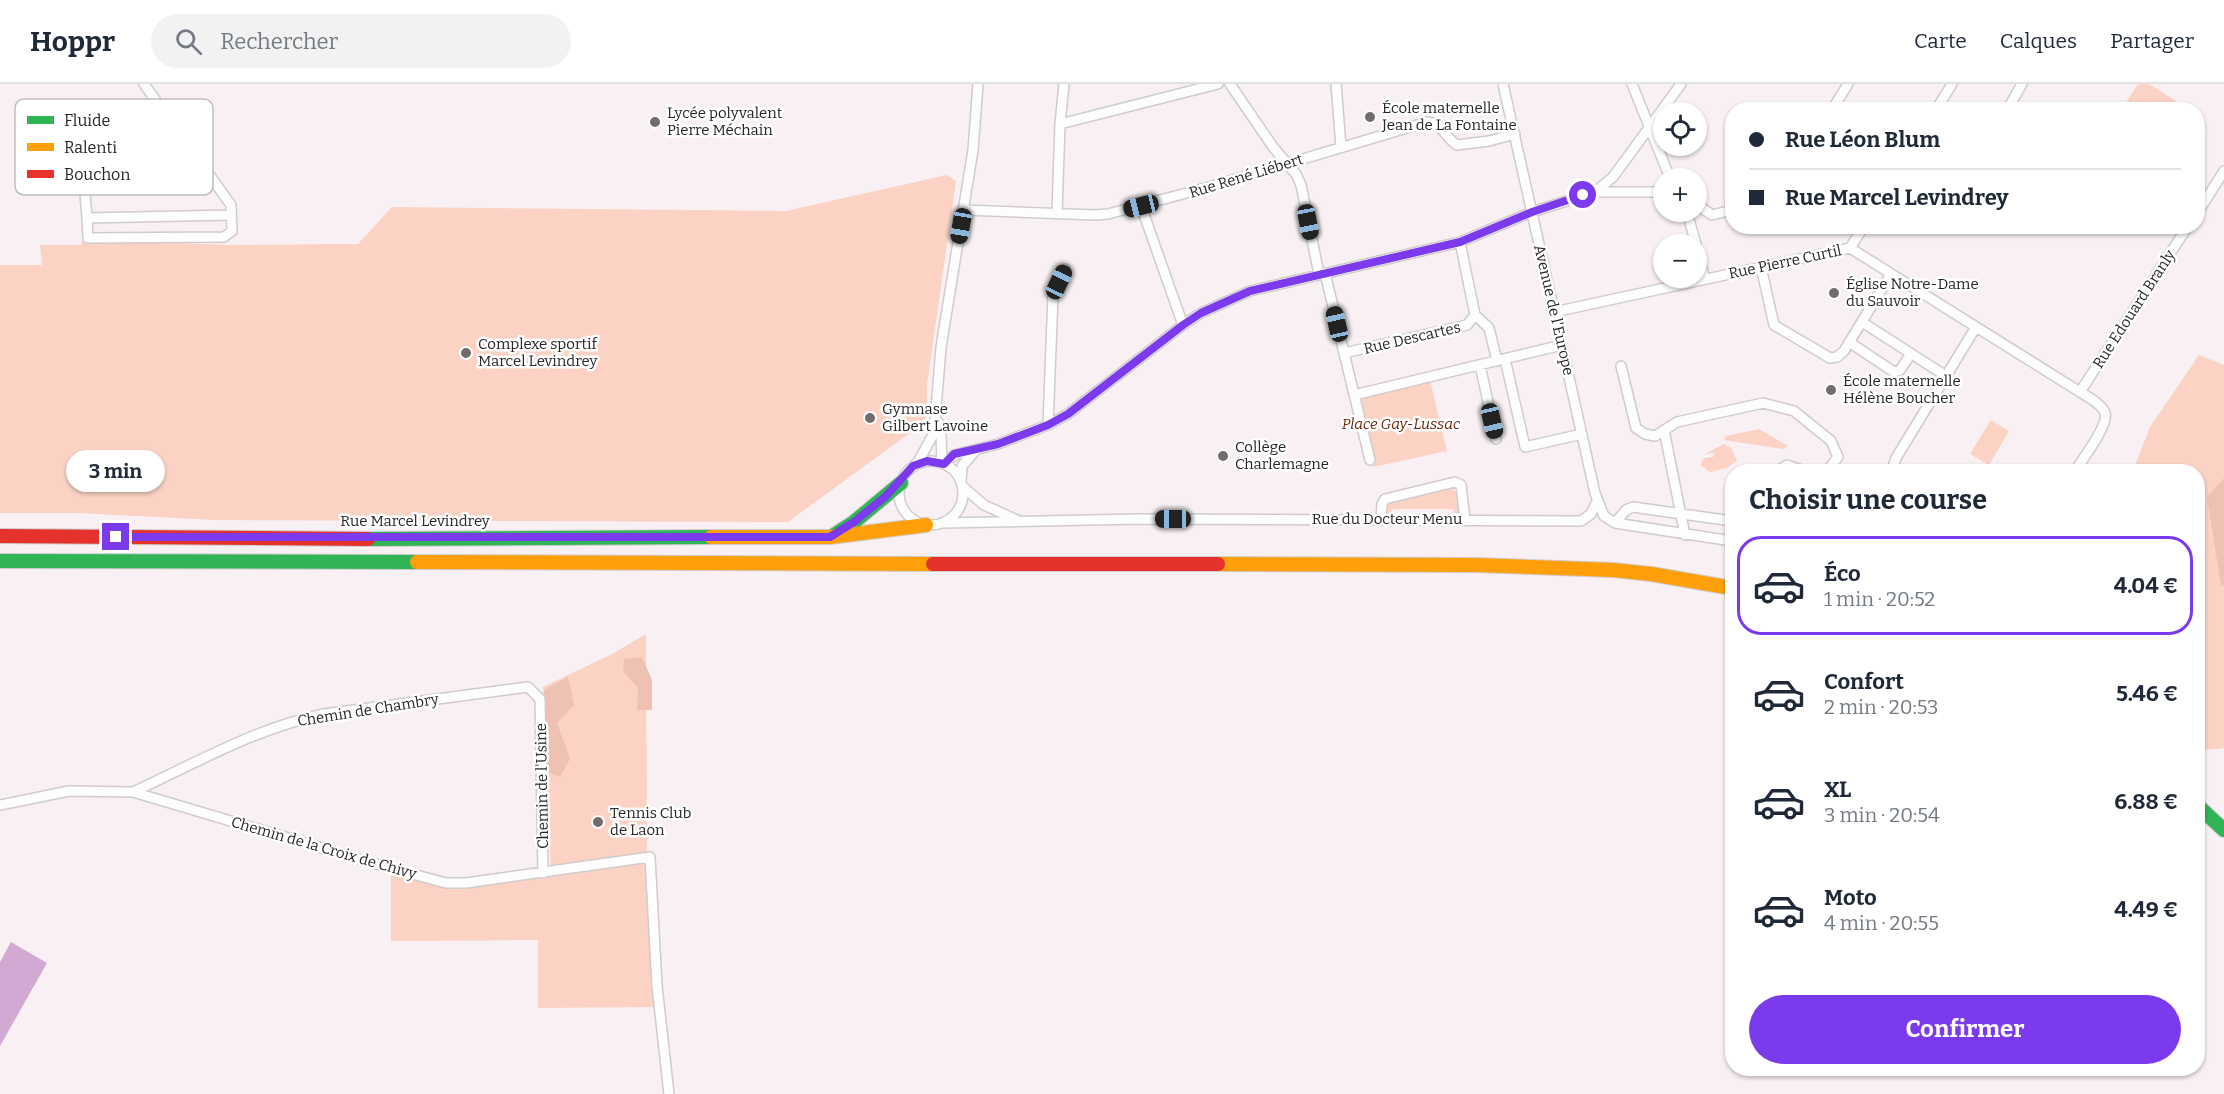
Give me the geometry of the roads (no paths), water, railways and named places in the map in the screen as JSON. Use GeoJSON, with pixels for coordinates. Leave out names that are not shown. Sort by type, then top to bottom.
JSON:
{"type":"FeatureCollection","features":[{"type":"Feature","properties":{"kind":"main road"},"geometry":{"type":"LineString","coordinates":[[830,537],[854,522],[901,483]]}},
{"type":"Feature","properties":{"kind":"main road","name":"Rue Marcel Levindrey"},"geometry":{"type":"LineString","coordinates":[[0,536],[238,539],[830,537],[926,525]]}},
{"type":"Feature","properties":{"kind":"main road"},"geometry":{"type":"LineString","coordinates":[[0,561],[1519,566],[1632,572],[1725,587]]}},
{"type":"Feature","properties":{"kind":"main road"},"geometry":{"type":"LineString","coordinates":[[2205,812],[2224,830]]}},
{"type":"Feature","properties":{"kind":"street"},"geometry":{"type":"LineString","coordinates":[[144,84],[155,99]]}},
{"type":"Feature","properties":{"kind":"street"},"geometry":{"type":"LineString","coordinates":[[977,449],[962,466],[963,495],[957,512],[943,523],[926,525],[909,517],[903,510],[899,492],[901,483],[918,462],[934,433],[941,347],[973,150],[978,84]]}},
{"type":"Feature","properties":{"kind":"street"},"geometry":{"type":"LineString","coordinates":[[1057,213],[1060,124],[1064,84]]}},
{"type":"Feature","properties":{"kind":"street"},"geometry":{"type":"LineString","coordinates":[[1060,124],[1218,84]]}},
{"type":"Feature","properties":{"kind":"street","name":"Rue Descartes"},"geometry":{"type":"LineString","coordinates":[[1230,84],[1273,147],[1296,174],[1370,460]]}},
{"type":"Feature","properties":{"kind":"street"},"geometry":{"type":"LineString","coordinates":[[1336,84],[1341,147]]}},
{"type":"Feature","properties":{"kind":"street","name":"Avenue de l'Europe"},"geometry":{"type":"LineString","coordinates":[[1503,84],[1597,501]]}},
{"type":"Feature","properties":{"kind":"street"},"geometry":{"type":"LineString","coordinates":[[1632,84],[1666,168]]}},
{"type":"Feature","properties":{"kind":"street"},"geometry":{"type":"LineString","coordinates":[[1595,192],[1613,177],[1682,84]]}},
{"type":"Feature","properties":{"kind":"street"},"geometry":{"type":"LineString","coordinates":[[1837,102],[1848,84]]}},
{"type":"Feature","properties":{"kind":"street"},"geometry":{"type":"LineString","coordinates":[[1941,102],[1952,84]]}},
{"type":"Feature","properties":{"kind":"street"},"geometry":{"type":"LineString","coordinates":[[2012,102],[2022,84]]}},
{"type":"Feature","properties":{"kind":"street","name":"Rue René Liébert"},"geometry":{"type":"LineString","coordinates":[[963,210],[1095,215],[1141,206],[1427,122],[1439,125],[1449,139],[1457,145],[1489,141],[1515,134]]}},
{"type":"Feature","properties":{"kind":"street"},"geometry":{"type":"LineString","coordinates":[[2205,201],[2224,171]]}},
{"type":"Feature","properties":{"kind":"street"},"geometry":{"type":"LineString","coordinates":[[85,195],[88,238],[224,237],[232,231],[231,205],[213,180]]}},
{"type":"Feature","properties":{"kind":"street"},"geometry":{"type":"LineString","coordinates":[[943,464],[954,454],[977,449],[1048,425],[1068,414],[1183,325],[1201,313],[1250,291],[1460,242],[1532,212],[1595,192],[1653,192]]}},
{"type":"Feature","properties":{"kind":"street"},"geometry":{"type":"LineString","coordinates":[[1141,206],[1183,325]]}},
{"type":"Feature","properties":{"kind":"street"},"geometry":{"type":"LineString","coordinates":[[1707,212],[1712,215],[1725,212]]}},
{"type":"Feature","properties":{"kind":"street"},"geometry":{"type":"LineString","coordinates":[[87,218],[231,215]]}},
{"type":"Feature","properties":{"kind":"street","name":"Rue Pierre Curtil"},"geometry":{"type":"LineString","coordinates":[[1707,279],[1850,248],[1859,234]]}},
{"type":"Feature","properties":{"kind":"street","name":"Rue Edouard Branly"},"geometry":{"type":"LineString","coordinates":[[2080,392],[2183,234]]}},
{"type":"Feature","properties":{"kind":"street","name":"Rue Descartes"},"geometry":{"type":"LineString","coordinates":[[1460,242],[1475,315],[1489,328],[1501,360],[1525,447],[1582,434]]}},
{"type":"Feature","properties":{"kind":"street"},"geometry":{"type":"LineString","coordinates":[[1850,248],[2098,405],[2105,413],[2105,424],[2079,464]]}},
{"type":"Feature","properties":{"kind":"street"},"geometry":{"type":"LineString","coordinates":[[1761,267],[1772,322],[1778,329],[1830,358],[1837,357],[1849,342],[1892,274]]}},
{"type":"Feature","properties":{"kind":"street"},"geometry":{"type":"LineString","coordinates":[[1048,425],[1053,295],[1065,269]]}},
{"type":"Feature","properties":{"kind":"street","name":"Rue Pierre Curtil"},"geometry":{"type":"LineString","coordinates":[[1554,312],[1664,288]]}},
{"type":"Feature","properties":{"kind":"street","name":"Rue Descartes"},"geometry":{"type":"LineString","coordinates":[[1344,353],[1467,325],[1475,315]]}},
{"type":"Feature","properties":{"kind":"street"},"geometry":{"type":"LineString","coordinates":[[1862,322],[1946,376]]}},
{"type":"Feature","properties":{"kind":"street"},"geometry":{"type":"LineString","coordinates":[[1894,464],[1976,327]]}},
{"type":"Feature","properties":{"kind":"street"},"geometry":{"type":"LineString","coordinates":[[1849,342],[1894,372],[1900,370],[1911,354]]}},
{"type":"Feature","properties":{"kind":"street"},"geometry":{"type":"LineString","coordinates":[[1354,394],[1562,345]]}},
{"type":"Feature","properties":{"kind":"street"},"geometry":{"type":"LineString","coordinates":[[1480,365],[1497,439]]}},
{"type":"Feature","properties":{"kind":"street"},"geometry":{"type":"LineString","coordinates":[[1622,366],[1636,428],[1645,434],[1654,436],[1677,422],[1763,403],[1794,411],[1823,432],[1831,441],[1838,457],[1832,464]]}},
{"type":"Feature","properties":{"kind":"street"},"geometry":{"type":"LineString","coordinates":[[936,416],[941,436],[943,464]]}},
{"type":"Feature","properties":{"kind":"street"},"geometry":{"type":"LineString","coordinates":[[1664,430],[1686,535]]}},
{"type":"Feature","properties":{"kind":"street"},"geometry":{"type":"LineString","coordinates":[[941,436],[947,445],[957,450],[977,449]]}},
{"type":"Feature","properties":{"kind":"street"},"geometry":{"type":"LineString","coordinates":[[913,466],[927,461],[943,464],[954,471],[961,483]]}},
{"type":"Feature","properties":{"kind":"street"},"geometry":{"type":"LineString","coordinates":[[1381,519],[1382,504],[1385,499],[1455,482],[1461,485],[1465,520]]}},
{"type":"Feature","properties":{"kind":"street","name":"Rue du Docteur Menu"},"geometry":{"type":"LineString","coordinates":[[961,483],[984,505],[1018,521]]}},
{"type":"Feature","properties":{"kind":"street"},"geometry":{"type":"LineString","coordinates":[[1597,501],[1604,516],[1615,523],[1725,540]]}},
{"type":"Feature","properties":{"kind":"street","name":"Rue du Docteur Menu"},"geometry":{"type":"LineString","coordinates":[[943,523],[1381,519],[1581,521],[1591,514],[1597,501]]}},
{"type":"Feature","properties":{"kind":"street"},"geometry":{"type":"LineString","coordinates":[[1615,523],[1626,510],[1633,507],[1725,520]]}},
{"type":"Feature","properties":{"kind":"street","name":"Chemin de Chambry"},"geometry":{"type":"LineString","coordinates":[[133,792],[238,742],[292,721],[324,714],[528,687],[540,699]]}},
{"type":"Feature","properties":{"kind":"street","name":"Chemin de l'Usine"},"geometry":{"type":"LineString","coordinates":[[540,699],[543,873]]}},
{"type":"Feature","properties":{"kind":"street","name":"Chemin de la Croix de Chivy"},"geometry":{"type":"LineString","coordinates":[[0,805],[69,791],[133,792],[446,883],[466,883],[651,857],[657,986],[669,1094]]}},
{"type":"Feature","properties":{"kind":"place","name":"École maternelle Jean de La Fontaine"},"geometry":{"type":"Point","coordinates":[1370,117]}},
{"type":"Feature","properties":{"kind":"place","name":"Lycée polyvalent Pierre Méchain"},"geometry":{"type":"Point","coordinates":[655,122]}},
{"type":"Feature","properties":{"kind":"place","name":"Église Notre-Dame du Sauvoir"},"geometry":{"type":"Point","coordinates":[1834,293]}},
{"type":"Feature","properties":{"kind":"place","name":"Complexe sportif Marcel Levindrey"},"geometry":{"type":"Point","coordinates":[466,353]}},
{"type":"Feature","properties":{"kind":"place","name":"École maternelle Hélène Boucher"},"geometry":{"type":"Point","coordinates":[1831,390]}},
{"type":"Feature","properties":{"kind":"place","name":"Gymnase Gilbert Lavoine"},"geometry":{"type":"Point","coordinates":[870,418]}},
{"type":"Feature","properties":{"kind":"place","name":"Collège Charlemagne"},"geometry":{"type":"Point","coordinates":[1223,456]}},
{"type":"Feature","properties":{"kind":"place","name":"Tennis Club de Laon"},"geometry":{"type":"Point","coordinates":[598,822]}},
{"type":"Feature","properties":{"kind":"park label","name":"Place Gay-Lussac"},"geometry":{"type":"Point","coordinates":[1401,424]}}]}
